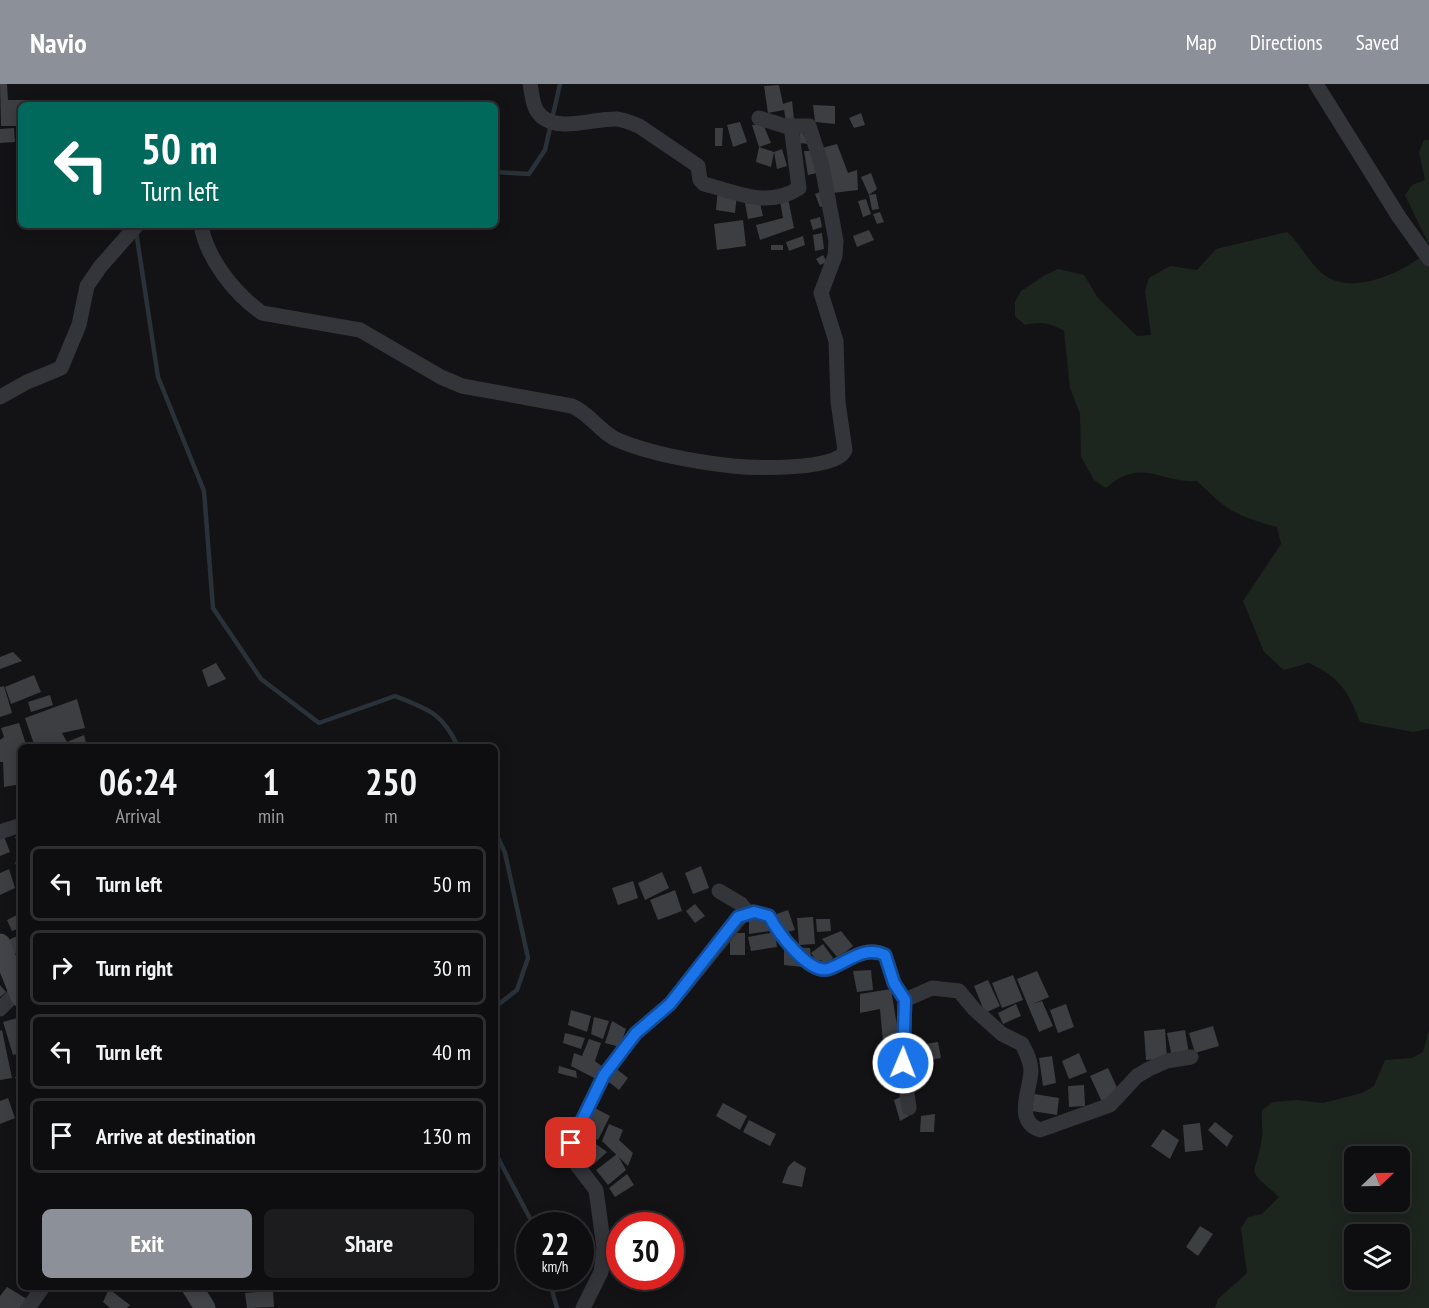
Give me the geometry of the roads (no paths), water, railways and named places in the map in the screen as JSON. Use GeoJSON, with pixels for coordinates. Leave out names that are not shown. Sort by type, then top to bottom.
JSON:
{"type":"FeatureCollection","features":[{"type":"Feature","properties":{"kind":"street"},"geometry":{"type":"LineString","coordinates":[[530,84],[536,109],[548,119],[574,125],[615,118],[639,126],[698,166],[701,182],[750,199],[770,198],[799,188],[791,125]]}},
{"type":"Feature","properties":{"kind":"street"},"geometry":{"type":"LineString","coordinates":[[1316,84],[1399,217],[1429,259]]}},
{"type":"Feature","properties":{"kind":"street"},"geometry":{"type":"LineString","coordinates":[[202,228],[212,256],[227,278],[249,303],[262,313],[360,330],[441,378],[462,386],[572,406],[583,412],[614,438],[648,450],[734,466],[822,465],[842,456],[845,450],[838,402],[836,341],[821,294],[835,256],[836,241],[829,197],[810,128],[807,125],[785,126],[759,118]]}},
{"type":"Feature","properties":{"kind":"street"},"geometry":{"type":"LineString","coordinates":[[0,398],[27,382],[61,368],[79,325],[87,286],[133,229]]}},
{"type":"Feature","properties":{"kind":"street"},"geometry":{"type":"LineString","coordinates":[[0,832],[18,826]]}},
{"type":"Feature","properties":{"kind":"street"},"geometry":{"type":"LineString","coordinates":[[719,891],[741,904],[748,913]]}},
{"type":"Feature","properties":{"kind":"street"},"geometry":{"type":"LineString","coordinates":[[583,1308],[601,1272],[604,1248],[596,1190],[577,1165],[571,1143],[604,1075],[636,1033],[670,1004],[738,917],[748,913],[769,916],[778,934],[792,949],[819,968],[830,968],[861,954],[879,952],[885,955],[894,983],[905,1000],[903,1063],[909,1108]]}},
{"type":"Feature","properties":{"kind":"street"},"geometry":{"type":"LineString","coordinates":[[0,944],[18,991]]}},
{"type":"Feature","properties":{"kind":"street"},"geometry":{"type":"LineString","coordinates":[[905,1000],[932,988],[959,991],[974,1009],[1002,1034],[1022,1044],[1031,1070],[1025,1114],[1032,1126],[1040,1130],[1110,1105],[1137,1076],[1167,1061],[1191,1057]]}},
{"type":"Feature","properties":{"kind":"street"},"geometry":{"type":"LineString","coordinates":[[0,1009],[18,995]]}},
{"type":"Feature","properties":{"kind":"street"},"geometry":{"type":"LineString","coordinates":[[28,1308],[41,1290]]}},
{"type":"Feature","properties":{"kind":"street"},"geometry":{"type":"LineString","coordinates":[[194,1290],[205,1308]]}},
{"type":"Feature","properties":{"kind":"waterway"},"geometry":{"type":"LineString","coordinates":[[498,172],[529,174],[545,150],[560,84]]}},
{"type":"Feature","properties":{"kind":"waterway"},"geometry":{"type":"LineString","coordinates":[[136,231],[158,377],[204,491],[213,608],[261,679],[319,723],[395,696],[425,709],[440,719],[456,744]]}},
{"type":"Feature","properties":{"kind":"waterway"},"geometry":{"type":"LineString","coordinates":[[498,838],[505,853],[528,958],[517,990],[498,1005]]}},
{"type":"Feature","properties":{"kind":"waterway"},"geometry":{"type":"LineString","coordinates":[[498,1158],[527,1212]]}},
{"type":"Feature","properties":{"kind":"waterway"},"geometry":{"type":"LineString","coordinates":[[552,1290],[557,1308]]}}]}
